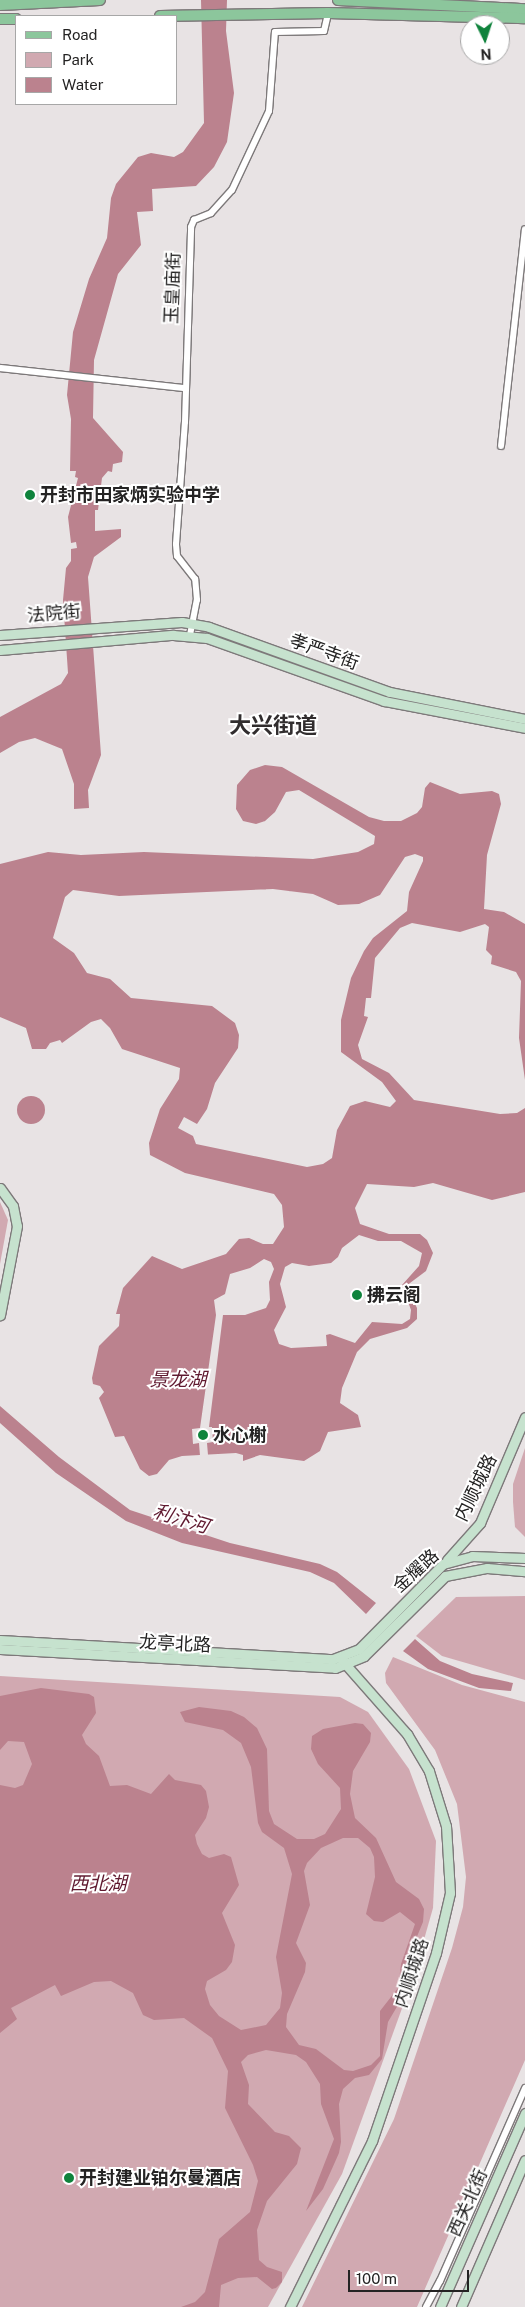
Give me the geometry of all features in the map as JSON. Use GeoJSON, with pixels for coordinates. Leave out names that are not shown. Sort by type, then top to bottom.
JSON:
{"type":"FeatureCollection","features":[{"type":"Feature","properties":{"kind":"main road"},"geometry":{"type":"LineString","coordinates":[[0,5],[100,0]]}},
{"type":"Feature","properties":{"kind":"main road"},"geometry":{"type":"LineString","coordinates":[[338,0],[525,8]]}},
{"type":"Feature","properties":{"kind":"main road"},"geometry":{"type":"LineString","coordinates":[[178,16],[328,13],[525,18]]}},
{"type":"Feature","properties":{"kind":"main road"},"geometry":{"type":"LineString","coordinates":[[0,19],[15,18]]}},
{"type":"Feature","properties":{"kind":"street","name":"玉皇庙街"},"geometry":{"type":"LineString","coordinates":[[190,635],[197,600],[195,579],[176,551],[185,388],[189,238],[192,222],[211,213],[232,190],[269,110],[275,32],[324,32],[328,13]]}},
{"type":"Feature","properties":{"kind":"street"},"geometry":{"type":"LineString","coordinates":[[501,446],[525,230]]}},
{"type":"Feature","properties":{"kind":"street"},"geometry":{"type":"LineString","coordinates":[[0,368],[185,388]]}},
{"type":"Feature","properties":{"kind":"street","name":"孝严寺街"},"geometry":{"type":"LineString","coordinates":[[112,626],[170,620],[192,624],[390,692],[525,719]]}},
{"type":"Feature","properties":{"kind":"street","name":"法院街"},"geometry":{"type":"LineString","coordinates":[[0,635],[112,626]]}},
{"type":"Feature","properties":{"kind":"street","name":"孝严寺街"},"geometry":{"type":"LineString","coordinates":[[111,640],[190,635],[220,642],[384,701],[525,728]]}},
{"type":"Feature","properties":{"kind":"street","name":"法院街"},"geometry":{"type":"LineString","coordinates":[[0,650],[111,640]]}},
{"type":"Feature","properties":{"kind":"street"},"geometry":{"type":"LineString","coordinates":[[0,1188],[13,1206],[17,1226],[0,1315]]}},
{"type":"Feature","properties":{"kind":"street","name":"内顺城路"},"geometry":{"type":"LineString","coordinates":[[443,1564],[480,1523],[525,1417]]}},
{"type":"Feature","properties":{"kind":"street","name":"金耀路"},"geometry":{"type":"LineString","coordinates":[[345,1659],[359,1649],[443,1564],[472,1556],[525,1558]]}},
{"type":"Feature","properties":{"kind":"street","name":"金耀路"},"geometry":{"type":"LineString","coordinates":[[345,1659],[364,1656],[445,1576],[484,1568],[525,1571]]}},
{"type":"Feature","properties":{"kind":"street","name":"龙亭北路"},"geometry":{"type":"LineString","coordinates":[[0,1640],[315,1660],[345,1659]]}},
{"type":"Feature","properties":{"kind":"street","name":"龙亭北路"},"geometry":{"type":"LineString","coordinates":[[0,1649],[315,1668],[345,1659]]}},
{"type":"Feature","properties":{"kind":"street","name":"内顺城路"},"geometry":{"type":"LineString","coordinates":[[290,2307],[372,2141],[436,1953],[450,1893],[446,1826],[429,1771],[407,1734],[345,1659]]}},
{"type":"Feature","properties":{"kind":"street"},"geometry":{"type":"LineString","coordinates":[[426,2307],[440,2281],[525,2088]]}},
{"type":"Feature","properties":{"kind":"street","name":"西关北街"},"geometry":{"type":"LineString","coordinates":[[440,2307],[525,2113]]}},
{"type":"Feature","properties":{"kind":"street","name":"西关北街"},"geometry":{"type":"LineString","coordinates":[[461,2307],[525,2160]]}},
{"type":"Feature","properties":{"kind":"green space"},"geometry":{"type":"Polygon","coordinates":[[[0,1202],[8,1220],[0,1264],[0,1202]]]}},
{"type":"Feature","properties":{"kind":"green space"},"geometry":{"type":"Polygon","coordinates":[[[525,1448],[525,1537],[515,1527],[513,1484],[525,1448]]]}},
{"type":"Feature","properties":{"kind":"green space"},"geometry":{"type":"Polygon","coordinates":[[[525,1596],[525,1680],[442,1656],[416,1636],[456,1597],[525,1596]]]}},
{"type":"Feature","properties":{"kind":"green space"},"geometry":{"type":"Polygon","coordinates":[[[393,1657],[462,1685],[525,1702],[525,2060],[417,2307],[302,2307],[394,2119],[452,1948],[463,1907],[466,1877],[457,1804],[435,1750],[386,1683],[385,1673],[393,1657]]]}},
{"type":"Feature","properties":{"kind":"green space"},"geometry":{"type":"Polygon","coordinates":[[[0,1676],[340,1697],[368,1712],[409,1769],[436,1841],[433,1908],[413,1978],[342,2174],[268,2307],[0,2307],[0,1676]]]}},
{"type":"Feature","properties":{"kind":"water"},"geometry":{"type":"Polygon","coordinates":[[[201,0],[227,0],[226,31],[234,93],[227,142],[214,167],[196,186],[152,189],[153,211],[137,212],[141,245],[118,274],[94,360],[93,418],[123,452],[122,462],[113,464],[112,472],[108,471],[102,478],[98,510],[95,510],[95,531],[121,529],[121,537],[94,557],[88,577],[101,755],[88,790],[89,808],[74,809],[74,784],[62,749],[35,738],[19,742],[0,753],[0,717],[61,684],[68,673],[63,600],[66,568],[71,561],[71,549],[77,548],[76,542],[71,543],[68,517],[78,478],[75,477],[76,471],[70,471],[71,419],[67,395],[73,332],[89,279],[107,238],[111,198],[116,184],[138,157],[151,153],[174,157],[183,152],[204,123],[201,0]]]}},
{"type":"Feature","properties":{"kind":"water","name":"景龙湖"},"geometry":{"type":"Polygon","coordinates":[[[265,765],[282,767],[369,817],[384,821],[401,821],[417,813],[422,807],[425,788],[430,782],[460,794],[492,791],[499,794],[501,804],[487,855],[484,909],[504,912],[525,924],[525,1080],[519,1038],[521,981],[516,972],[491,964],[492,956],[486,950],[489,927],[485,924],[460,932],[412,923],[400,928],[375,958],[371,998],[366,998],[364,1016],[368,1017],[358,1045],[362,1059],[389,1073],[414,1100],[500,1114],[517,1113],[525,1108],[525,1192],[492,1200],[433,1183],[414,1187],[367,1184],[355,1208],[360,1224],[389,1234],[420,1234],[427,1240],[433,1253],[426,1271],[406,1286],[417,1308],[417,1319],[407,1328],[370,1339],[357,1352],[342,1388],[340,1403],[358,1415],[361,1427],[328,1432],[320,1451],[304,1461],[260,1455],[243,1461],[243,1455],[236,1453],[182,1456],[169,1460],[157,1474],[149,1476],[140,1469],[124,1436],[115,1437],[99,1398],[104,1392],[100,1386],[93,1384],[92,1378],[99,1346],[119,1326],[120,1314],[116,1314],[123,1288],[152,1256],[182,1269],[226,1254],[239,1239],[249,1238],[263,1244],[273,1244],[284,1227],[282,1205],[274,1194],[185,1173],[150,1155],[149,1143],[160,1109],[179,1079],[180,1068],[122,1049],[110,1028],[101,1019],[91,1022],[62,1043],[60,1040],[50,1043],[46,1049],[32,1049],[26,1028],[0,1017],[0,864],[48,852],[81,855],[144,852],[313,859],[358,852],[374,844],[375,836],[299,790],[286,792],[275,812],[265,821],[256,824],[243,821],[236,809],[237,785],[250,770],[265,765]],[[415,854],[405,857],[380,895],[359,904],[338,905],[313,894],[273,889],[119,896],[73,890],[65,897],[53,938],[74,953],[87,973],[110,979],[131,998],[212,1006],[235,1023],[239,1035],[238,1048],[215,1083],[207,1109],[197,1124],[184,1117],[178,1128],[193,1136],[196,1144],[307,1167],[323,1164],[332,1158],[337,1130],[350,1106],[365,1101],[390,1107],[396,1101],[382,1082],[341,1052],[341,1020],[351,978],[364,951],[373,938],[407,911],[409,892],[423,861],[423,857],[415,854]],[[359,1235],[342,1248],[338,1257],[331,1263],[309,1266],[292,1263],[285,1267],[280,1284],[286,1307],[274,1330],[279,1344],[291,1348],[327,1346],[326,1335],[330,1334],[355,1343],[372,1322],[402,1324],[410,1319],[411,1310],[402,1285],[419,1266],[422,1253],[401,1241],[378,1241],[359,1235]],[[264,1259],[250,1268],[230,1274],[225,1294],[214,1300],[216,1315],[245,1315],[266,1308],[270,1300],[269,1282],[274,1269],[271,1262],[264,1259]]]}},
{"type":"Feature","properties":{"kind":"water"},"geometry":{"type":"Polygon","coordinates":[[[31,1096],[41,1100],[45,1110],[41,1120],[31,1124],[21,1120],[17,1110],[21,1100],[31,1096]]]}},
{"type":"Feature","properties":{"kind":"water"},"geometry":{"type":"Polygon","coordinates":[[[0,1406],[59,1457],[130,1510],[230,1543],[320,1564],[337,1572],[376,1603],[366,1614],[334,1583],[310,1572],[182,1543],[126,1521],[56,1473],[0,1423],[0,1406]]]}},
{"type":"Feature","properties":{"kind":"water"},"geometry":{"type":"Polygon","coordinates":[[[415,1639],[440,1661],[472,1674],[513,1683],[511,1691],[479,1688],[428,1669],[403,1651],[415,1639]]]}},
{"type":"Feature","properties":{"kind":"water","name":"西北湖"},"geometry":{"type":"Polygon","coordinates":[[[41,1688],[89,1694],[94,1697],[96,1713],[82,1735],[86,1744],[99,1756],[110,1786],[127,1785],[151,1794],[169,1774],[175,1780],[201,1785],[206,1791],[209,1807],[206,1818],[195,1835],[197,1844],[202,1854],[209,1858],[224,1854],[231,1857],[239,1885],[222,1913],[235,1945],[232,1962],[226,1970],[207,1981],[205,1989],[210,2005],[219,2016],[241,2030],[266,2025],[280,2008],[282,1993],[276,1957],[292,1874],[284,1848],[262,1832],[258,1823],[251,1767],[241,1743],[223,1730],[185,1722],[180,1712],[199,1707],[231,1711],[244,1717],[257,1728],[267,1749],[269,1811],[274,1824],[297,1839],[314,1839],[325,1834],[341,1809],[340,1788],[318,1764],[311,1749],[312,1736],[323,1729],[355,1723],[363,1724],[371,1733],[370,1742],[353,1771],[350,1794],[355,1818],[376,1838],[396,1882],[419,1899],[424,1909],[423,1922],[409,1956],[405,1993],[388,2022],[382,2059],[369,2075],[355,2078],[343,2089],[339,2104],[341,2142],[339,2153],[323,2189],[306,2211],[334,2139],[321,2104],[320,2084],[306,2062],[296,2055],[266,2050],[248,2055],[241,2062],[249,2085],[248,2104],[275,2132],[289,2136],[301,2148],[297,2164],[267,2201],[257,2230],[259,2260],[267,2267],[282,2272],[282,2282],[276,2288],[272,2289],[257,2277],[238,2278],[221,2285],[219,2307],[181,2307],[195,2302],[205,2292],[219,2239],[250,2212],[258,2181],[253,2165],[225,2108],[228,2071],[212,2038],[184,2018],[154,2020],[143,2015],[133,1993],[111,1981],[94,1982],[61,1996],[55,1985],[11,2008],[17,2019],[0,2033],[0,1785],[15,1788],[23,1785],[32,1764],[24,1742],[8,1741],[0,1750],[0,1696],[41,1688]],[[343,1838],[321,1848],[307,1863],[304,1871],[310,1905],[296,1943],[306,1963],[305,1972],[287,2014],[286,2027],[299,2045],[316,2049],[344,2070],[353,2071],[371,2065],[380,2056],[380,2011],[398,1988],[401,1964],[415,1924],[400,1912],[383,1922],[374,1921],[366,1914],[375,1877],[374,1857],[370,1848],[358,1838],[343,1838]]]}},
{"type":"Feature","properties":{"kind":"pier"},"geometry":{"type":"Polygon","coordinates":[[[216,1315],[223,1315],[209,1427],[212,1427],[213,1442],[207,1443],[208,1455],[200,1456],[199,1443],[193,1444],[192,1429],[200,1428],[216,1315]]]}},
{"type":"Feature","properties":{"kind":"place","name":"开封市田家炳实验中学"},"geometry":{"type":"Point","coordinates":[30,495]}},
{"type":"Feature","properties":{"kind":"place","name":"拂云阁"},"geometry":{"type":"Point","coordinates":[357,1295]}},
{"type":"Feature","properties":{"kind":"place","name":"水心榭"},"geometry":{"type":"Point","coordinates":[203,1435]}},
{"type":"Feature","properties":{"kind":"place","name":"开封建业铂尔曼酒店"},"geometry":{"type":"Point","coordinates":[69,2178]}},
{"type":"Feature","properties":{"kind":"district","name":"大兴街道"},"geometry":{"type":"Point","coordinates":[273,726]}},
{"type":"Feature","properties":{"kind":"water label","name":"利汴河"},"geometry":{"type":"Point","coordinates":[181,1519]}}]}
